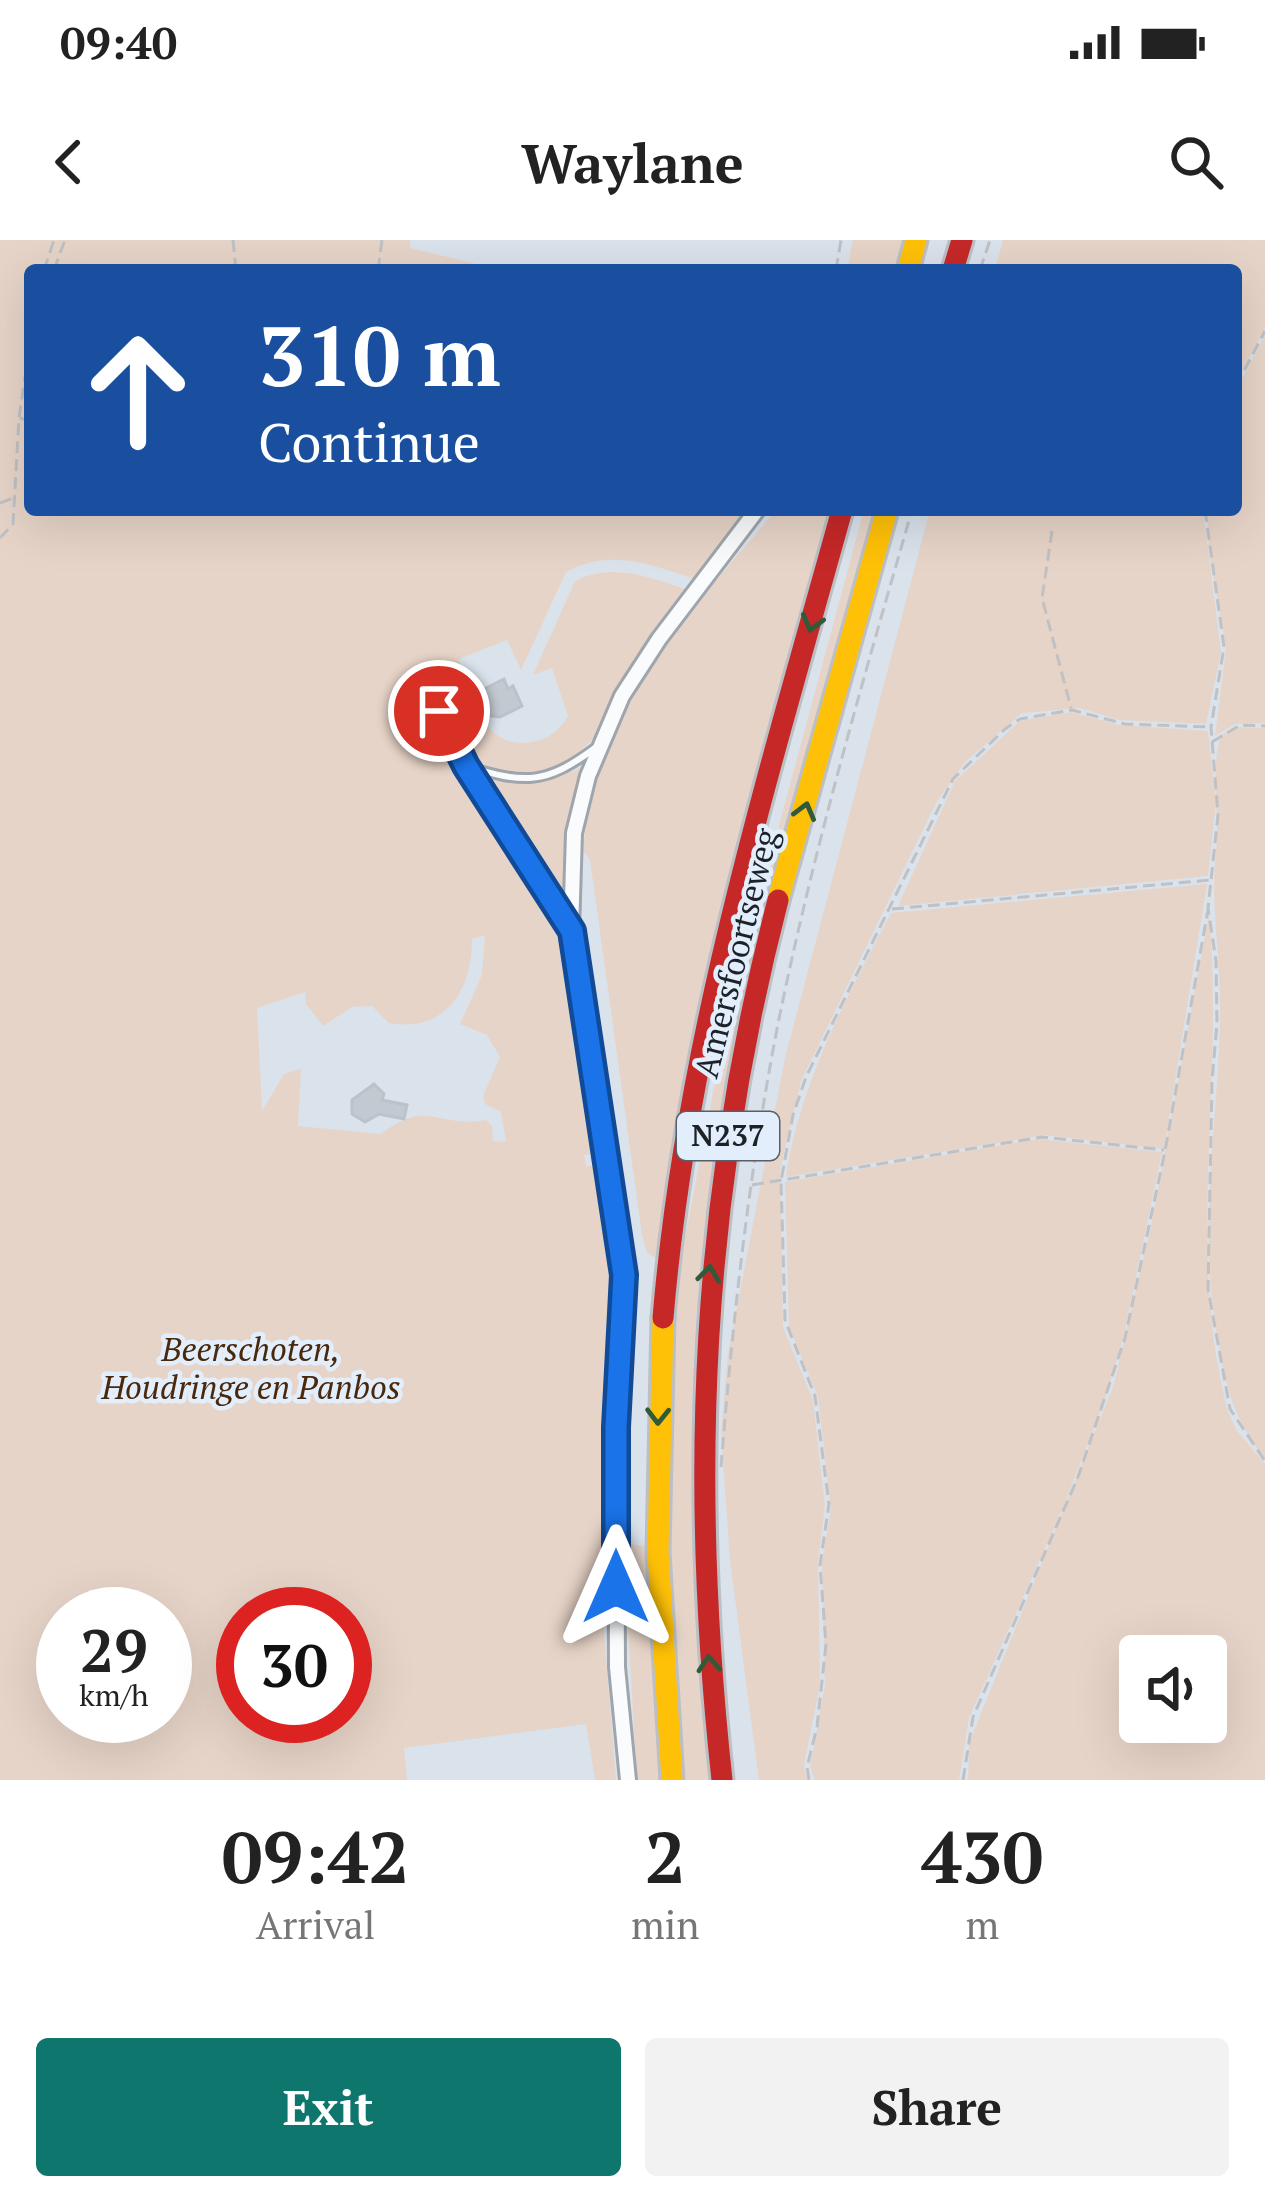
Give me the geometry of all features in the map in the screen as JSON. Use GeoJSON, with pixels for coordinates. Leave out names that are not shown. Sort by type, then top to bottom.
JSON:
{"type":"FeatureCollection","features":[{"type":"Feature","properties":{"kind":"main road","name":"Amersfoortseweg"},"geometry":{"type":"LineString","coordinates":[[672,1780],[662,1677],[657,1473],[665,1289],[678,1169],[730,927],[840,516]]}},
{"type":"Feature","properties":{"kind":"main road","name":"Amersfoortseweg"},"geometry":{"type":"LineString","coordinates":[[722,1780],[703,1581],[700,1486],[706,1298],[722,1172],[768,946],[885,516]]}},
{"type":"Feature","properties":{"kind":"street"},"geometry":{"type":"LineString","coordinates":[[628,1780],[616,1667],[616,1427],[624,1275],[572,931],[574,832],[598,746],[622,696],[752,516]]}},
{"type":"Feature","properties":{"kind":"lane"},"geometry":{"type":"LineString","coordinates":[[439,711],[466,766],[572,931]]}},
{"type":"Feature","properties":{"kind":"lane"},"geometry":{"type":"LineString","coordinates":[[466,766],[521,782],[549,777],[598,746]]}},
{"type":"Feature","properties":{"kind":"path"},"geometry":{"type":"LineString","coordinates":[[1242,375],[1265,331]]}},
{"type":"Feature","properties":{"kind":"path"},"geometry":{"type":"LineString","coordinates":[[0,538],[13,524],[24,384]]}},
{"type":"Feature","properties":{"kind":"path"},"geometry":{"type":"LineString","coordinates":[[19,418],[24,420]]}},
{"type":"Feature","properties":{"kind":"path"},"geometry":{"type":"LineString","coordinates":[[0,503],[14,497]]}},
{"type":"Feature","properties":{"kind":"path","name":"Amersfoortseweg"},"geometry":{"type":"LineString","coordinates":[[720,1478],[751,1185],[799,929],[910,516]]}},
{"type":"Feature","properties":{"kind":"path"},"geometry":{"type":"LineString","coordinates":[[963,1780],[973,1717],[1108,1399],[1165,1150],[1208,908],[1218,814],[1211,727],[1224,647],[1206,516]]}},
{"type":"Feature","properties":{"kind":"path"},"geometry":{"type":"LineString","coordinates":[[1052,531],[1042,598],[1072,710]]}},
{"type":"Feature","properties":{"kind":"path"},"geometry":{"type":"LineString","coordinates":[[809,1780],[806,1767],[817,1727],[826,1644],[820,1565],[829,1504],[815,1396],[785,1320],[781,1181],[793,1115],[806,1077],[953,779],[1020,719],[1072,710],[1125,724],[1211,727]]}},
{"type":"Feature","properties":{"kind":"path"},"geometry":{"type":"LineString","coordinates":[[1211,742],[1240,725],[1265,726]]}},
{"type":"Feature","properties":{"kind":"path"},"geometry":{"type":"LineString","coordinates":[[890,908],[1210,880]]}},
{"type":"Feature","properties":{"kind":"path"},"geometry":{"type":"LineString","coordinates":[[1208,908],[1216,961],[1217,1023],[1208,1289],[1230,1409],[1265,1461]]}},
{"type":"Feature","properties":{"kind":"path"},"geometry":{"type":"LineString","coordinates":[[751,1185],[1042,1137],[1165,1150]]}},
{"type":"Feature","properties":{"kind":"green space","name":"Beerschoten, Houdringe en Panbos"},"geometry":{"type":"Polygon","coordinates":[[[0,240],[410,240],[410,248],[476,264],[24,264],[24,516],[741,516],[694,579],[614,560],[566,572],[521,670],[507,640],[459,659],[473,703],[490,729],[515,742],[537,741],[553,734],[568,716],[552,668],[533,675],[575,581],[617,572],[687,590],[623,684],[596,736],[574,757],[571,773],[584,765],[568,835],[566,912],[551,890],[547,907],[566,934],[599,1153],[584,1155],[586,1166],[601,1166],[612,1281],[604,1632],[616,1780],[595,1780],[586,1724],[404,1748],[407,1780],[0,1780],[0,240]],[[485,935],[472,939],[461,991],[452,1004],[426,1021],[389,1023],[372,1006],[352,1007],[323,1026],[306,1004],[305,992],[257,1008],[262,1111],[284,1074],[301,1069],[298,1126],[381,1134],[410,1117],[486,1120],[492,1126],[493,1141],[506,1142],[501,1112],[485,1104],[483,1096],[500,1057],[487,1035],[460,1024],[482,975],[485,935]]]}},
{"type":"Feature","properties":{"kind":"green space"},"geometry":{"type":"Polygon","coordinates":[[[853,240],[908,240],[902,264],[848,264],[853,240]]]}},
{"type":"Feature","properties":{"kind":"green space"},"geometry":{"type":"Polygon","coordinates":[[[1003,240],[1265,240],[1265,328],[1242,372],[1242,264],[997,264],[1003,240]]]}},
{"type":"Feature","properties":{"kind":"green space"},"geometry":{"type":"Polygon","coordinates":[[[1265,336],[1265,723],[1235,724],[1215,736],[1226,649],[1207,516],[1242,516],[1242,379],[1265,336]]]}},
{"type":"Feature","properties":{"kind":"green space"},"geometry":{"type":"Polygon","coordinates":[[[771,516],[834,516],[669,1164],[657,1259],[647,1253],[642,1235],[590,859],[583,851],[605,753],[626,709],[651,666],[771,516]]]}},
{"type":"Feature","properties":{"kind":"green space"},"geometry":{"type":"Polygon","coordinates":[[[862,516],[877,516],[721,1113],[708,1197],[692,1446],[697,1612],[712,1780],[685,1780],[669,1535],[670,1418],[681,1258],[729,1011],[862,516]]]}},
{"type":"Feature","properties":{"kind":"green space"},"geometry":{"type":"Polygon","coordinates":[[[928,516],[1204,516],[1221,652],[1206,724],[1119,720],[1080,708],[1022,713],[965,762],[937,801],[801,1081],[780,1170],[783,1327],[813,1400],[825,1506],[818,1562],[820,1685],[804,1765],[807,1780],[759,1780],[730,1561],[721,1433],[728,1354],[785,1058],[928,516]]]}},
{"type":"Feature","properties":{"kind":"green space"},"geometry":{"type":"Polygon","coordinates":[[[1071,712],[1119,725],[1208,731],[1216,801],[1208,876],[898,906],[955,781],[1020,721],[1071,712]]]}},
{"type":"Feature","properties":{"kind":"green space"},"geometry":{"type":"Polygon","coordinates":[[[1238,727],[1265,728],[1265,1458],[1243,1426],[1224,1373],[1208,1240],[1220,1014],[1214,891],[1216,771],[1223,734],[1238,727]]]}},
{"type":"Feature","properties":{"kind":"green space"},"geometry":{"type":"Polygon","coordinates":[[[1207,884],[1164,1149],[1045,1135],[786,1177],[814,1074],[891,913],[1207,884]]]}},
{"type":"Feature","properties":{"kind":"green space"},"geometry":{"type":"Polygon","coordinates":[[[1209,915],[1213,1040],[1209,1288],[1228,1412],[1237,1431],[1265,1464],[1265,1780],[968,1780],[969,1743],[1114,1384],[1151,1226],[1209,915]]]}},
{"type":"Feature","properties":{"kind":"green space"},"geometry":{"type":"Polygon","coordinates":[[[1039,1139],[1162,1152],[1124,1335],[1105,1399],[1062,1510],[969,1718],[959,1780],[815,1780],[810,1767],[825,1685],[822,1561],[831,1509],[818,1397],[789,1327],[785,1182],[1039,1139]]]}},
{"type":"Feature","properties":{"kind":"green space"},"geometry":{"type":"Polygon","coordinates":[[[623,1543],[644,1546],[660,1780],[637,1780],[623,1543]]]}},
{"type":"Feature","properties":{"kind":"building"},"geometry":{"type":"Polygon","coordinates":[[[504,679],[508,689],[513,686],[522,706],[500,717],[483,715],[478,708],[487,694],[484,689],[504,679]]]}},
{"type":"Feature","properties":{"kind":"building"},"geometry":{"type":"Polygon","coordinates":[[[374,1084],[384,1094],[382,1100],[407,1105],[404,1119],[379,1114],[365,1122],[352,1114],[352,1100],[374,1084]]]}},
{"type":"Feature","properties":{"kind":"traffic: slow"},"geometry":{"type":"LineString","coordinates":[[910,264],[916,240]]}},
{"type":"Feature","properties":{"kind":"traffic: slow"},"geometry":{"type":"LineString","coordinates":[[778,900],[885,516]]}},
{"type":"Feature","properties":{"kind":"traffic: slow"},"geometry":{"type":"LineString","coordinates":[[663,1318],[658,1552],[672,1780]]}},
{"type":"Feature","properties":{"kind":"traffic: jam"},"geometry":{"type":"LineString","coordinates":[[955,264],[962,240]]}},
{"type":"Feature","properties":{"kind":"traffic: jam"},"geometry":{"type":"LineString","coordinates":[[663,1318],[674,1214],[710,1011],[759,810],[840,516]]}},
{"type":"Feature","properties":{"kind":"traffic: jam"},"geometry":{"type":"LineString","coordinates":[[722,1780],[706,1556],[709,1337],[732,1120],[778,900]]}},
{"type":"Feature","properties":{"kind":"route"},"geometry":{"type":"LineString","coordinates":[[439,711],[466,766],[572,931],[624,1275],[616,1427],[616,1587]]}}]}
